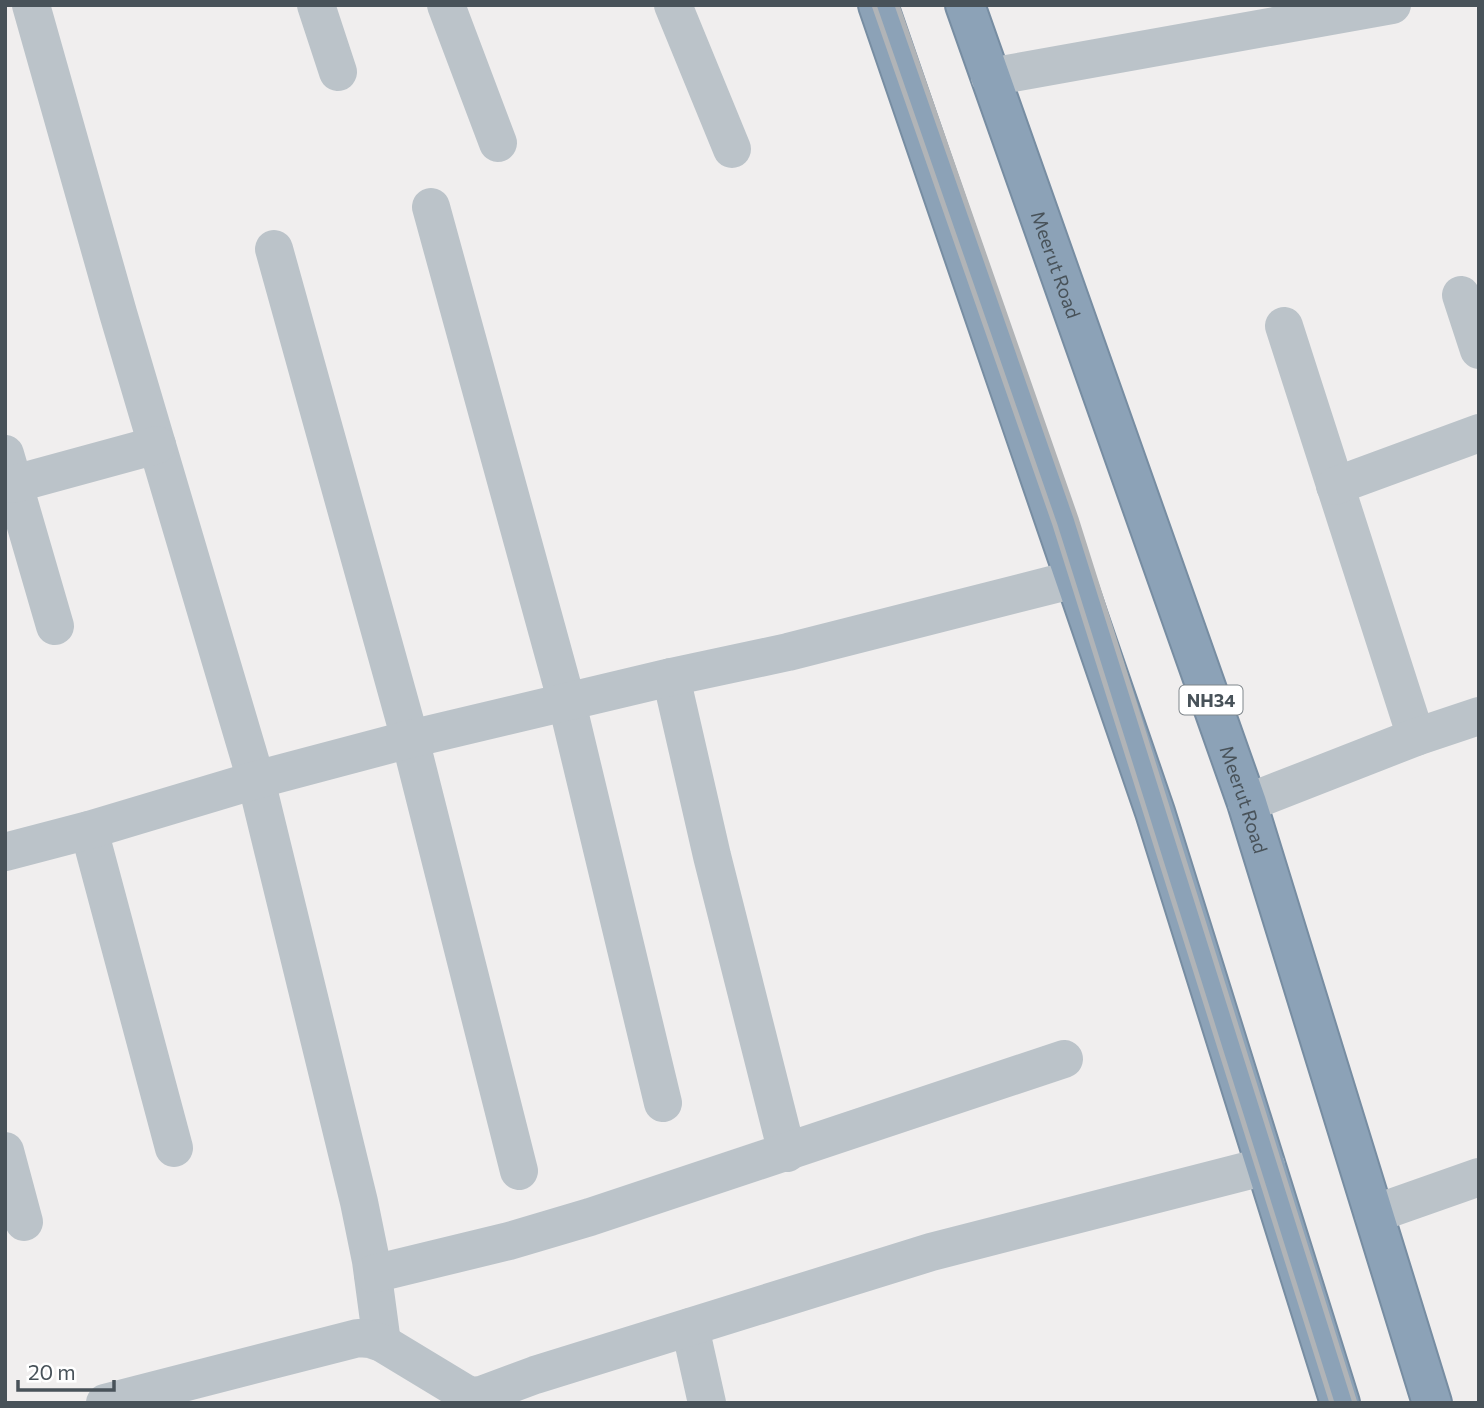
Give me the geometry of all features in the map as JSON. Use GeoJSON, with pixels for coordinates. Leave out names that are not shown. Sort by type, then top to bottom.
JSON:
{"type":"FeatureCollection","features":[{"type":"Feature","properties":{"kind":"highway"},"geometry":{"type":"LineString","coordinates":[[878,5],[1155,812],[1340,1403]]}},
{"type":"Feature","properties":{"kind":"highway","name":"Meerut Road"},"geometry":{"type":"LineString","coordinates":[[965,5],[1247,803],[1432,1403]]}},
{"type":"Feature","properties":{"kind":"street"},"geometry":{"type":"LineString","coordinates":[[31,5],[256,780],[359,1202],[373,1274],[382,1343]]}},
{"type":"Feature","properties":{"kind":"street"},"geometry":{"type":"LineString","coordinates":[[316,5],[338,72]]}},
{"type":"Feature","properties":{"kind":"street"},"geometry":{"type":"LineString","coordinates":[[446,5],[498,143]]}},
{"type":"Feature","properties":{"kind":"street"},"geometry":{"type":"LineString","coordinates":[[673,5],[732,149]]}},
{"type":"Feature","properties":{"kind":"street"},"geometry":{"type":"LineString","coordinates":[[990,77],[1392,5]]}},
{"type":"Feature","properties":{"kind":"street"},"geometry":{"type":"LineString","coordinates":[[431,207],[567,703],[663,1103]]}},
{"type":"Feature","properties":{"kind":"street"},"geometry":{"type":"LineString","coordinates":[[274,249],[410,739],[519,1171]]}},
{"type":"Feature","properties":{"kind":"street"},"geometry":{"type":"LineString","coordinates":[[1461,295],[1479,350]]}},
{"type":"Feature","properties":{"kind":"street"},"geometry":{"type":"LineString","coordinates":[[1284,326],[1416,737]]}},
{"type":"Feature","properties":{"kind":"street"},"geometry":{"type":"LineString","coordinates":[[1335,486],[1479,433]]}},
{"type":"Feature","properties":{"kind":"street"},"geometry":{"type":"LineString","coordinates":[[55,626],[10,469],[157,444]]}},
{"type":"Feature","properties":{"kind":"street"},"geometry":{"type":"LineString","coordinates":[[5,852],[410,739],[788,652],[1075,579]]}},
{"type":"Feature","properties":{"kind":"street"},"geometry":{"type":"LineString","coordinates":[[671,677],[712,856],[787,1153]]}},
{"type":"Feature","properties":{"kind":"street"},"geometry":{"type":"LineString","coordinates":[[1247,803],[1416,737],[1479,716]]}},
{"type":"Feature","properties":{"kind":"street"},"geometry":{"type":"LineString","coordinates":[[89,830],[174,1148]]}},
{"type":"Feature","properties":{"kind":"street"},"geometry":{"type":"LineString","coordinates":[[373,1274],[509,1241],[590,1217],[1064,1059]]}},
{"type":"Feature","properties":{"kind":"street"},"geometry":{"type":"LineString","coordinates":[[5,1151],[24,1222]]}},
{"type":"Feature","properties":{"kind":"street"},"geometry":{"type":"LineString","coordinates":[[104,1403],[358,1338],[382,1343],[463,1392],[472,1396],[481,1395],[534,1375],[931,1252],[1266,1166]]}},
{"type":"Feature","properties":{"kind":"street"},"geometry":{"type":"LineString","coordinates":[[1374,1214],[1479,1177]]}},
{"type":"Feature","properties":{"kind":"street"},"geometry":{"type":"LineString","coordinates":[[690,1327],[707,1403]]}},
{"type":"Feature","properties":{"kind":"railway"},"geometry":{"type":"LineString","coordinates":[[874,5],[1055,525],[1332,1403]]}},
{"type":"Feature","properties":{"kind":"railway"},"geometry":{"type":"LineString","coordinates":[[897,5],[1076,518],[1355,1403]]}}]}
